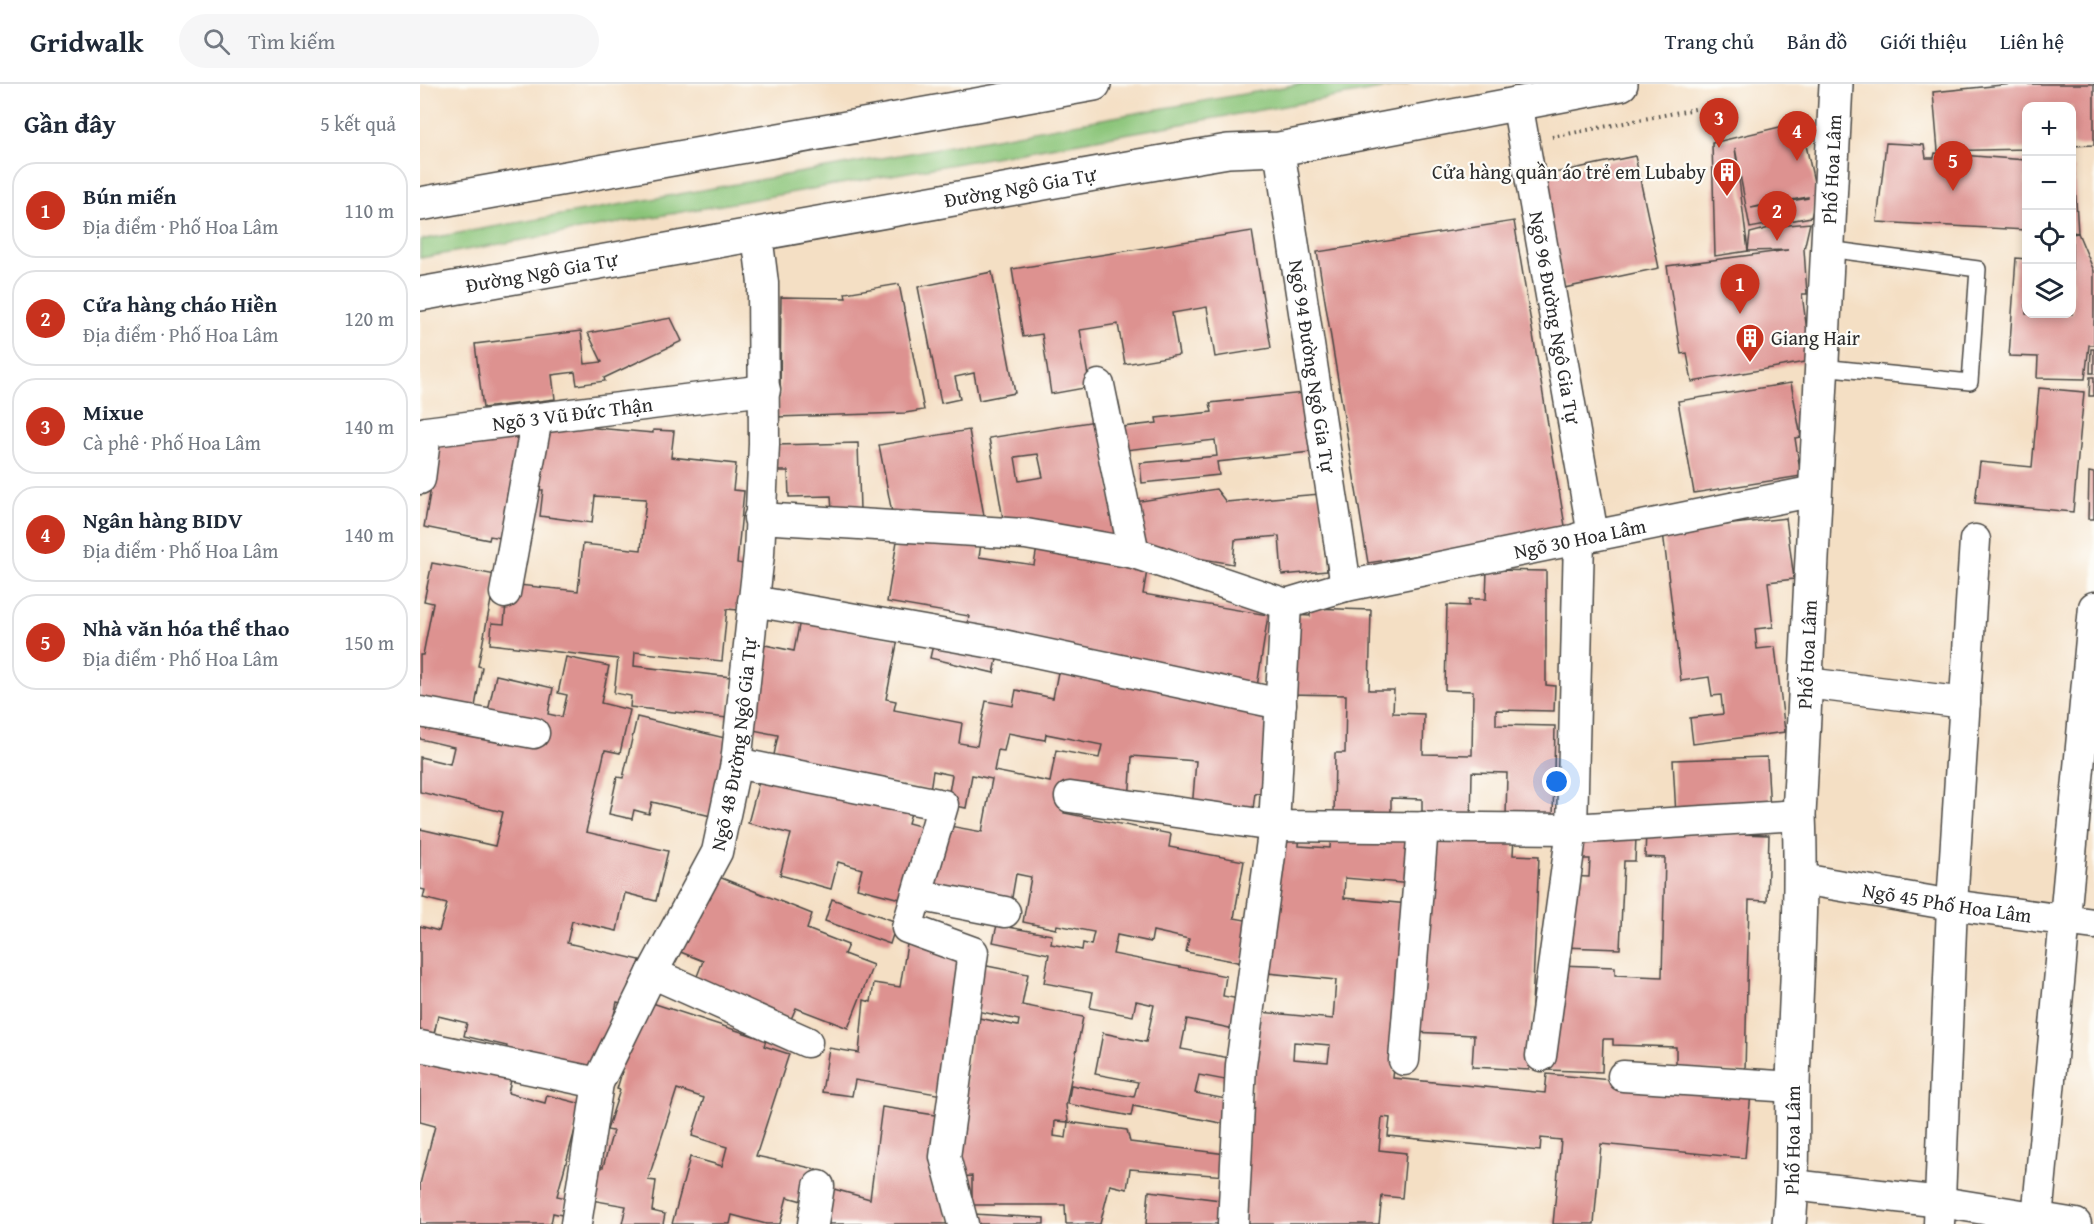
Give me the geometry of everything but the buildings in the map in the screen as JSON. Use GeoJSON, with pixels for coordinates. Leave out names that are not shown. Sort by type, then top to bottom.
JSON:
{"type":"FeatureCollection","features":[{"type":"Feature","properties":{"kind":"main road"},"geometry":{"type":"LineString","coordinates":[[420,204],[1094,84]]}},
{"type":"Feature","properties":{"kind":"main road","name":"Đường Ngô Gia Tự"},"geometry":{"type":"LineString","coordinates":[[420,294],[1217,153],[1279,149],[1621,84]]}},
{"type":"Feature","properties":{"kind":"main road","name":"Phố Hoa Lâm"},"geometry":{"type":"LineString","coordinates":[[1789,1224],[1793,1185],[1793,1086],[1802,879],[1799,815],[1836,84]]}},
{"type":"Feature","properties":{"kind":"street","name":"Ngõ 96 Đường Ngô Gia Tự"},"geometry":{"type":"LineString","coordinates":[[1517,102],[1586,536],[1572,829],[1541,1056]]}},
{"type":"Feature","properties":{"kind":"street","name":"Ngõ 94 Đường Ngô Gia Tự"},"geometry":{"type":"LineString","coordinates":[[1279,149],[1346,586]]}},
{"type":"Feature","properties":{"kind":"street","name":"Ngõ 48 Đường Ngô Gia Tự"},"geometry":{"type":"LineString","coordinates":[[576,1224],[598,1083],[652,973],[717,852],[736,763],[759,554],[765,390],[763,283],[757,235]]}},
{"type":"Feature","properties":{"kind":"street"},"geometry":{"type":"LineString","coordinates":[[1099,385],[1134,553]]}},
{"type":"Feature","properties":{"kind":"street","name":"Ngõ 3 Vũ Đức Thận"},"geometry":{"type":"LineString","coordinates":[[420,479],[426,432],[765,390]]}},
{"type":"Feature","properties":{"kind":"street"},"geometry":{"type":"LineString","coordinates":[[505,593],[537,418]]}},
{"type":"Feature","properties":{"kind":"street","name":"Ngõ 30 Hoa Lâm"},"geometry":{"type":"LineString","coordinates":[[1286,604],[1346,586],[1815,491]]}},
{"type":"Feature","properties":{"kind":"street"},"geometry":{"type":"LineString","coordinates":[[759,519],[1026,534],[1134,553],[1286,604],[1274,826],[1241,1065],[1233,1224]]}},
{"type":"Feature","properties":{"kind":"street"},"geometry":{"type":"LineString","coordinates":[[1940,1213],[1952,905],[1975,540]]}},
{"type":"Feature","properties":{"kind":"street"},"geometry":{"type":"LineString","coordinates":[[753,601],[998,644],[1281,704]]}},
{"type":"Feature","properties":{"kind":"street"},"geometry":{"type":"LineString","coordinates":[[2037,1219],[2080,923],[2094,607]]}},
{"type":"Feature","properties":{"kind":"street"},"geometry":{"type":"LineString","coordinates":[[1807,683],[1965,703]]}},
{"type":"Feature","properties":{"kind":"street"},"geometry":{"type":"LineString","coordinates":[[420,712],[534,733]]}},
{"type":"Feature","properties":{"kind":"street"},"geometry":{"type":"LineString","coordinates":[[736,763],[943,805],[907,928],[973,952],[945,1157],[963,1224]]}},
{"type":"Feature","properties":{"kind":"street"},"geometry":{"type":"LineString","coordinates":[[1070,797],[1274,826],[1572,829],[1799,815]]}},
{"type":"Feature","properties":{"kind":"street"},"geometry":{"type":"LineString","coordinates":[[1404,1060],[1423,827]]}},
{"type":"Feature","properties":{"kind":"street","name":"Ngõ 45 Phố Hoa Lâm"},"geometry":{"type":"LineString","coordinates":[[1802,879],[1952,905],[2080,923]]}},
{"type":"Feature","properties":{"kind":"street"},"geometry":{"type":"LineString","coordinates":[[917,895],[1005,912]]}},
{"type":"Feature","properties":{"kind":"street"},"geometry":{"type":"LineString","coordinates":[[652,973],[807,1042]]}},
{"type":"Feature","properties":{"kind":"street"},"geometry":{"type":"LineString","coordinates":[[420,1046],[598,1083]]}},
{"type":"Feature","properties":{"kind":"street"},"geometry":{"type":"LineString","coordinates":[[1623,1076],[1793,1086]]}},
{"type":"Feature","properties":{"kind":"street"},"geometry":{"type":"LineString","coordinates":[[1793,1185],[1940,1213],[2037,1219],[2076,1224]]}},
{"type":"Feature","properties":{"kind":"street"},"geometry":{"type":"LineString","coordinates":[[813,1224],[819,1186]]}},
{"type":"Feature","properties":{"kind":"lane"},"geometry":{"type":"LineString","coordinates":[[1821,367],[1970,382],[1978,269],[1828,249]]}},
{"type":"Feature","properties":{"kind":"path"},"geometry":{"type":"LineString","coordinates":[[1546,141],[1554,136],[1695,109],[1731,116]]}},
{"type":"Feature","properties":{"kind":"green space"},"geometry":{"type":"Polygon","coordinates":[[[1300,84],[1409,84],[420,258],[420,240],[1300,84]]]}},
{"type":"Feature","properties":{"kind":"place","name":"Mixue"},"geometry":{"type":"Point","coordinates":[1719,148]}},
{"type":"Feature","properties":{"kind":"place","name":"Ngân hàng BIDV"},"geometry":{"type":"Point","coordinates":[1797,161]}},
{"type":"Feature","properties":{"kind":"place","name":"Nhà văn hóa thể thao"},"geometry":{"type":"Point","coordinates":[1953,191]}},
{"type":"Feature","properties":{"kind":"place","name":"Cửa hàng quần áo trẻ em Lubaby"},"geometry":{"type":"Point","coordinates":[1727,198]}},
{"type":"Feature","properties":{"kind":"place","name":"Cửa hàng cháo Hiền"},"geometry":{"type":"Point","coordinates":[1777,241]}},
{"type":"Feature","properties":{"kind":"place","name":"Bún miến"},"geometry":{"type":"Point","coordinates":[1740,314]}},
{"type":"Feature","properties":{"kind":"place","name":"Giang Hair"},"geometry":{"type":"Point","coordinates":[1750,364]}}]}
